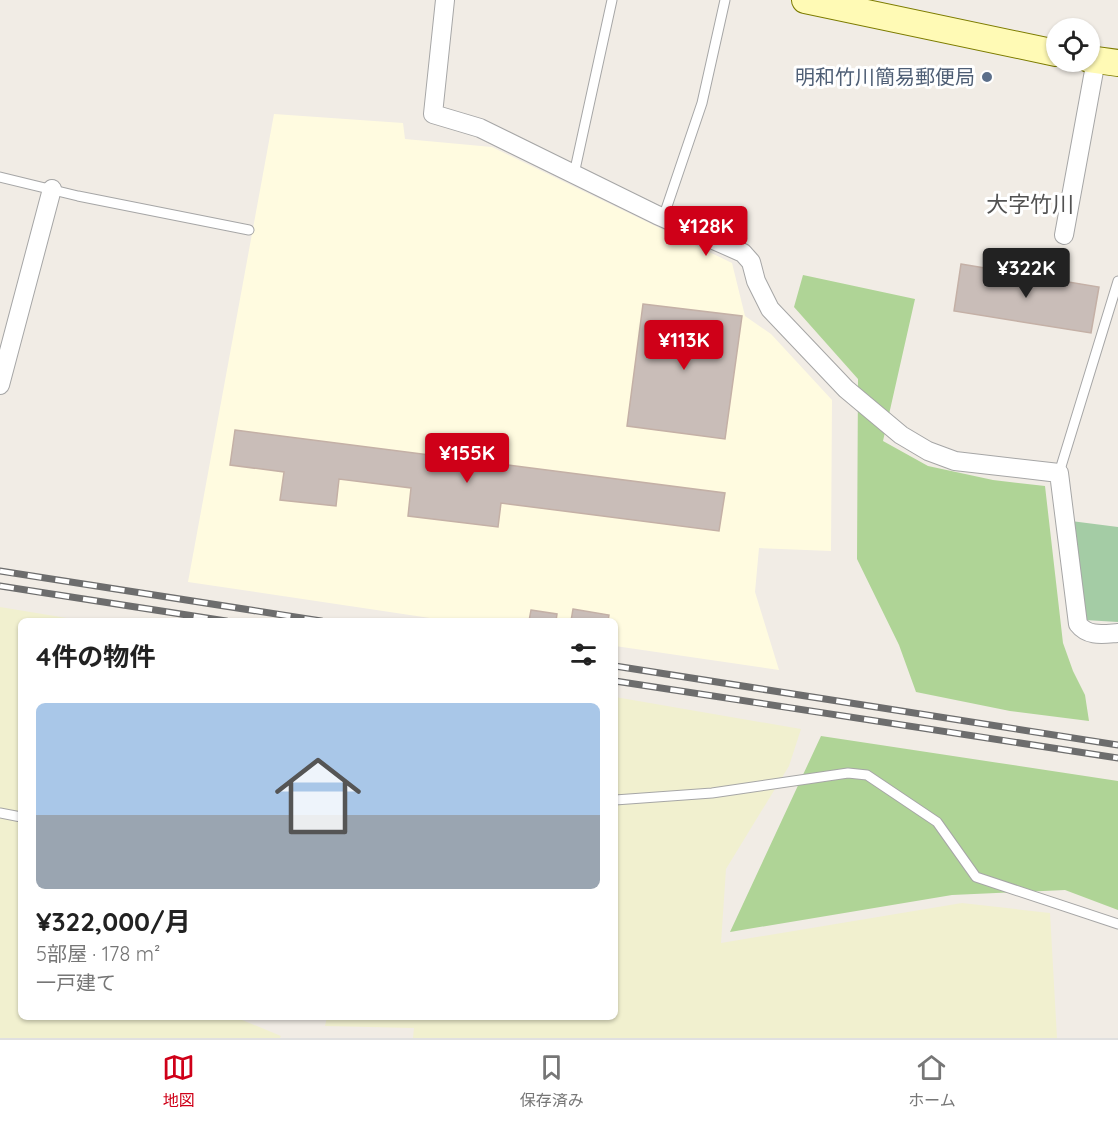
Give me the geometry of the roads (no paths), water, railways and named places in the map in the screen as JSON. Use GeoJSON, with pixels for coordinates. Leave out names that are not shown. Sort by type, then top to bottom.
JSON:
{"type":"FeatureCollection","features":[{"type":"Feature","properties":{"kind":"main road"},"geometry":{"type":"LineString","coordinates":[[804,0],[1046,51]]}},
{"type":"Feature","properties":{"kind":"street"},"geometry":{"type":"LineString","coordinates":[[445,0],[433,114],[480,128],[663,218],[742,253],[751,262],[756,281],[770,309],[846,389],[900,435],[928,451],[955,461],[1059,473],[1078,624],[1083,631],[1093,634],[1118,633]]}},
{"type":"Feature","properties":{"kind":"street"},"geometry":{"type":"LineString","coordinates":[[1064,235],[1101,61]]}},
{"type":"Feature","properties":{"kind":"street"},"geometry":{"type":"LineString","coordinates":[[0,385],[51,189]]}},
{"type":"Feature","properties":{"kind":"lane"},"geometry":{"type":"LineString","coordinates":[[574,174],[612,0]]}},
{"type":"Feature","properties":{"kind":"lane"},"geometry":{"type":"LineString","coordinates":[[663,218],[702,103],[725,0]]}},
{"type":"Feature","properties":{"kind":"lane"},"geometry":{"type":"LineString","coordinates":[[0,177],[249,230]]}},
{"type":"Feature","properties":{"kind":"lane"},"geometry":{"type":"LineString","coordinates":[[1059,473],[1118,281]]}},
{"type":"Feature","properties":{"kind":"lane"},"geometry":{"type":"LineString","coordinates":[[618,800],[712,793],[848,773],[867,775],[937,822],[976,878],[1118,924]]}},
{"type":"Feature","properties":{"kind":"lane"},"geometry":{"type":"LineString","coordinates":[[0,813],[18,816]]}},
{"type":"Feature","properties":{"kind":"railway"},"geometry":{"type":"LineString","coordinates":[[0,571],[302,618]]}},
{"type":"Feature","properties":{"kind":"railway"},"geometry":{"type":"LineString","coordinates":[[0,586],[207,618]]}},
{"type":"Feature","properties":{"kind":"railway"},"geometry":{"type":"LineString","coordinates":[[618,666],[1118,745]]}},
{"type":"Feature","properties":{"kind":"railway"},"geometry":{"type":"LineString","coordinates":[[618,681],[1118,758]]}},
{"type":"Feature","properties":{"kind":"place","name":"明和竹川簡易郵便局"},"geometry":{"type":"Point","coordinates":[987,77]}},
{"type":"Feature","properties":{"kind":"district","name":"大字竹川"},"geometry":{"type":"Point","coordinates":[1030,204]}}]}
